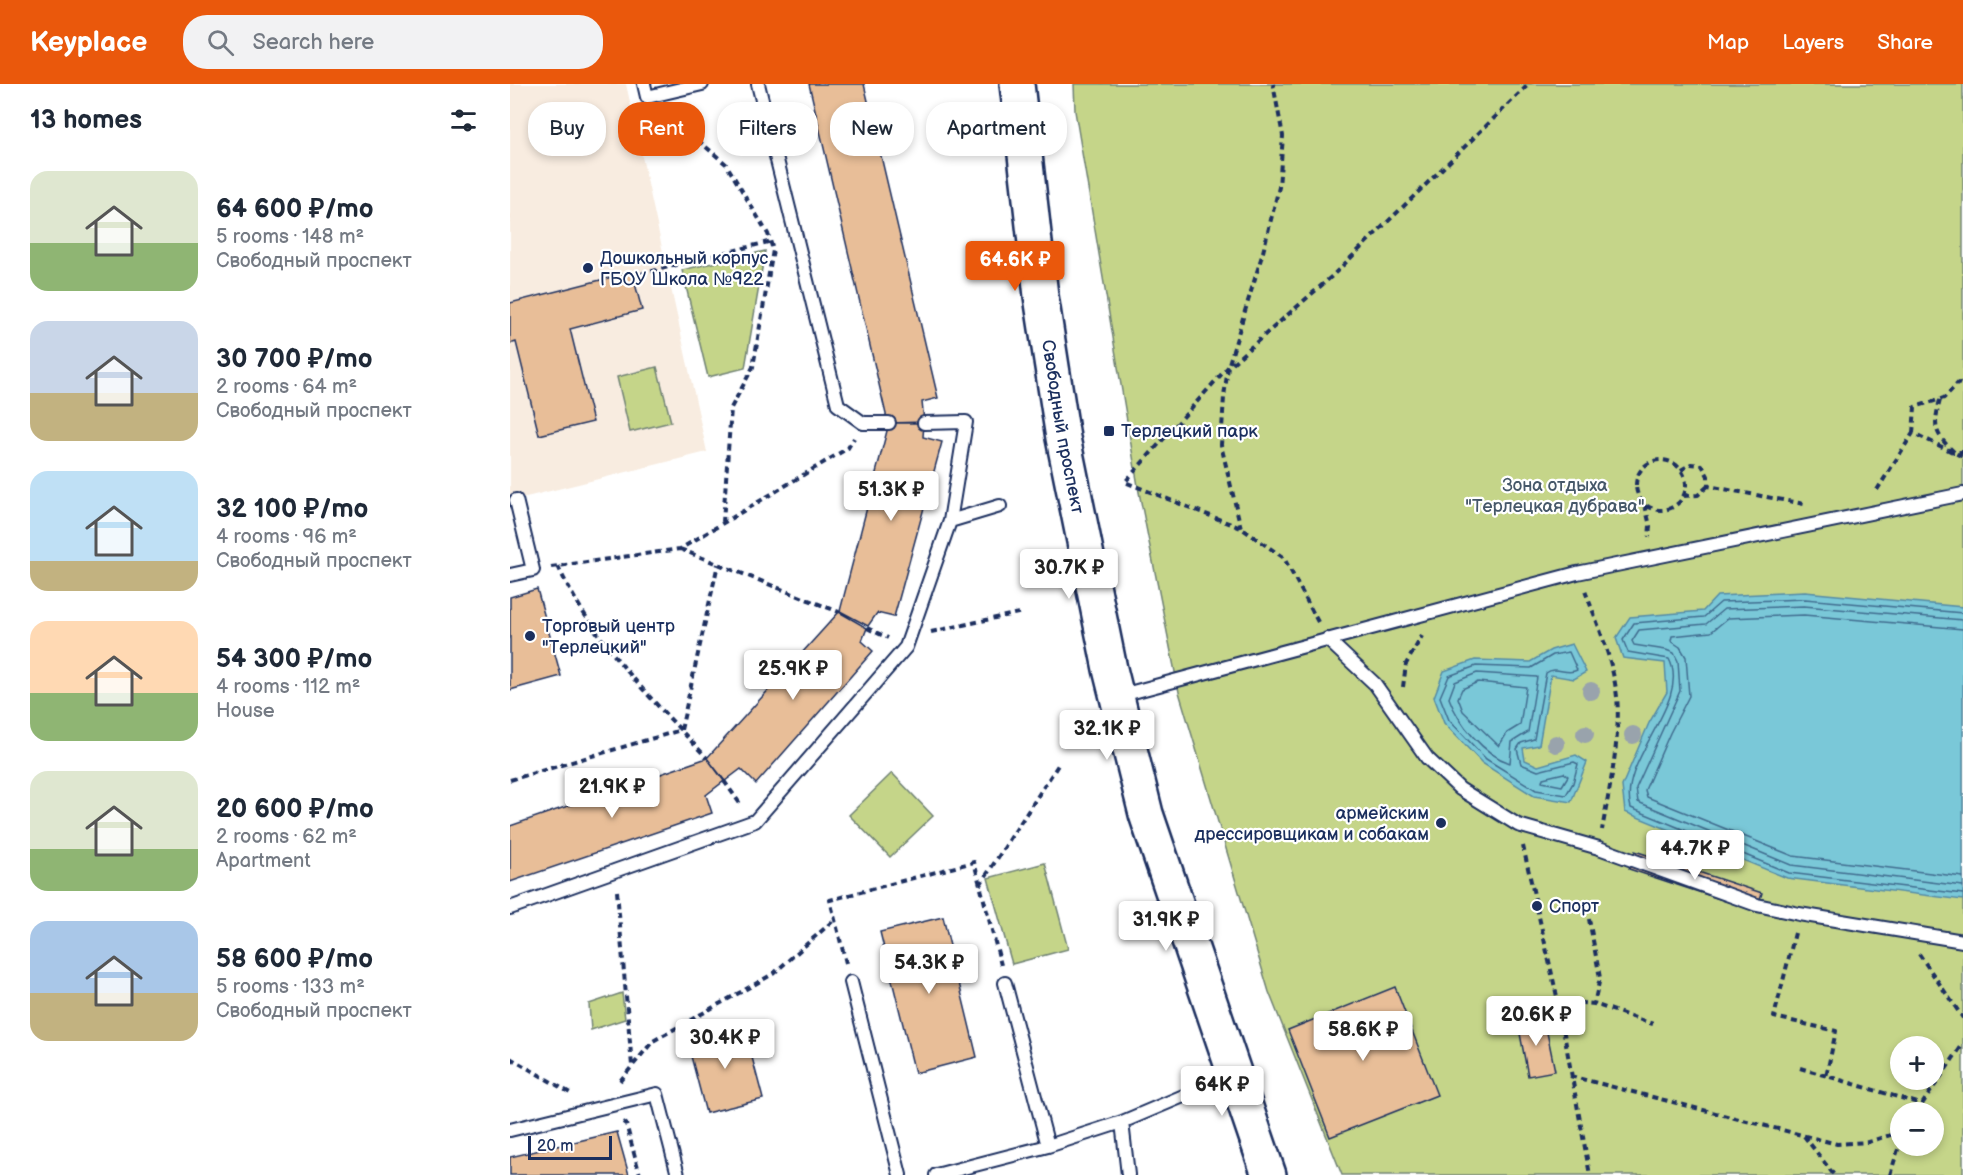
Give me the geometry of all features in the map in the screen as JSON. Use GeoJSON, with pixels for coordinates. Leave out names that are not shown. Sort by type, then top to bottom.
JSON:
{"type":"FeatureCollection","features":[{"type":"Feature","properties":{"kind":"main road","name":"Свободный проспект"},"geometry":{"type":"LineString","coordinates":[[1017,84],[1041,296],[1063,438],[1117,697],[1146,814],[1270,1175]]}},
{"type":"Feature","properties":{"kind":"lane"},"geometry":{"type":"LineString","coordinates":[[644,84],[647,97],[702,84]]}},
{"type":"Feature","properties":{"kind":"lane"},"geometry":{"type":"LineString","coordinates":[[758,84],[838,405],[863,423],[888,423]]}},
{"type":"Feature","properties":{"kind":"lane"},"geometry":{"type":"LineString","coordinates":[[510,908],[753,821],[906,647],[950,521],[966,422],[924,423]]}},
{"type":"Feature","properties":{"kind":"lane"},"geometry":{"type":"LineString","coordinates":[[1117,697],[1577,573],[1963,494]]}},
{"type":"Feature","properties":{"kind":"lane"},"geometry":{"type":"LineString","coordinates":[[510,575],[533,570],[516,500]]}},
{"type":"Feature","properties":{"kind":"lane"},"geometry":{"type":"LineString","coordinates":[[950,521],[1000,506]]}},
{"type":"Feature","properties":{"kind":"lane"},"geometry":{"type":"LineString","coordinates":[[1327,639],[1375,684],[1427,758],[1460,789],[1518,825],[1599,848],[1757,905],[1963,941]]}},
{"type":"Feature","properties":{"kind":"lane"},"geometry":{"type":"LineString","coordinates":[[851,982],[900,1175]]}},
{"type":"Feature","properties":{"kind":"lane"},"geometry":{"type":"LineString","coordinates":[[1005,983],[1048,1146]]}},
{"type":"Feature","properties":{"kind":"lane"},"geometry":{"type":"LineString","coordinates":[[936,1175],[984,1169],[1122,1122],[1234,1075]]}},
{"type":"Feature","properties":{"kind":"lane"},"geometry":{"type":"LineString","coordinates":[[510,1130],[657,1094],[678,1175]]}},
{"type":"Feature","properties":{"kind":"lane"},"geometry":{"type":"LineString","coordinates":[[1122,1122],[1128,1175]]}},
{"type":"Feature","properties":{"kind":"path"},"geometry":{"type":"LineString","coordinates":[[1241,528],[1221,444],[1228,367],[1263,252],[1279,187],[1283,136],[1273,84]]}},
{"type":"Feature","properties":{"kind":"path"},"geometry":{"type":"LineString","coordinates":[[1327,639],[1284,558],[1241,528],[1125,482],[1228,367],[1332,278],[1529,84]]}},
{"type":"Feature","properties":{"kind":"path"},"geometry":{"type":"LineString","coordinates":[[647,97],[726,164],[773,250],[753,367],[731,408],[728,480],[723,522]]}},
{"type":"Feature","properties":{"kind":"path"},"geometry":{"type":"LineString","coordinates":[[641,274],[796,236]]}},
{"type":"Feature","properties":{"kind":"path"},"geometry":{"type":"LineString","coordinates":[[1861,515],[1913,433],[1915,407],[1940,399],[1958,383],[1963,385]]}},
{"type":"Feature","properties":{"kind":"path"},"geometry":{"type":"LineString","coordinates":[[1940,399],[1935,421],[1938,437],[1954,452],[1963,452]]}},
{"type":"Feature","properties":{"kind":"path"},"geometry":{"type":"LineString","coordinates":[[533,570],[680,549],[848,448],[863,423]]}},
{"type":"Feature","properties":{"kind":"path"},"geometry":{"type":"LineString","coordinates":[[1913,433],[1963,457]]}},
{"type":"Feature","properties":{"kind":"path"},"geometry":{"type":"LineString","coordinates":[[1645,505],[1659,510],[1676,506],[1684,496],[1685,481],[1681,470],[1666,459],[1648,462],[1638,474],[1636,491],[1645,505],[1650,526],[1647,559]]}},
{"type":"Feature","properties":{"kind":"path"},"geometry":{"type":"LineString","coordinates":[[1681,470],[1691,464],[1702,465],[1708,476],[1708,486],[1698,495],[1684,496]]}},
{"type":"Feature","properties":{"kind":"path"},"geometry":{"type":"LineString","coordinates":[[1708,486],[1807,505]]}},
{"type":"Feature","properties":{"kind":"path"},"geometry":{"type":"LineString","coordinates":[[680,549],[839,612]]}},
{"type":"Feature","properties":{"kind":"path"},"geometry":{"type":"LineString","coordinates":[[681,730],[718,564]]}},
{"type":"Feature","properties":{"kind":"path"},"geometry":{"type":"LineString","coordinates":[[558,566],[573,599],[619,663],[706,758]]}},
{"type":"Feature","properties":{"kind":"path"},"geometry":{"type":"LineString","coordinates":[[1577,573],[1601,632],[1617,697],[1613,767],[1599,848]]}},
{"type":"Feature","properties":{"kind":"path"},"geometry":{"type":"LineString","coordinates":[[1403,688],[1406,664],[1421,637],[1446,607]]}},
{"type":"Feature","properties":{"kind":"path"},"geometry":{"type":"LineString","coordinates":[[910,636],[1023,612]]}},
{"type":"Feature","properties":{"kind":"path"},"geometry":{"type":"LineString","coordinates":[[510,780],[681,730]]}},
{"type":"Feature","properties":{"kind":"path"},"geometry":{"type":"LineString","coordinates":[[980,885],[1058,765]]}},
{"type":"Feature","properties":{"kind":"path"},"geometry":{"type":"LineString","coordinates":[[724,781],[753,821]]}},
{"type":"Feature","properties":{"kind":"path"},"geometry":{"type":"LineString","coordinates":[[1518,825],[1558,1000],[1570,1076],[1590,1175]]}},
{"type":"Feature","properties":{"kind":"path"},"geometry":{"type":"LineString","coordinates":[[851,982],[830,900],[974,862],[1005,983]]}},
{"type":"Feature","properties":{"kind":"path"},"geometry":{"type":"LineString","coordinates":[[615,871],[632,1066]]}},
{"type":"Feature","properties":{"kind":"path"},"geometry":{"type":"LineString","coordinates":[[1799,914],[1774,1017],[1836,1031],[1826,1077]]}},
{"type":"Feature","properties":{"kind":"path"},"geometry":{"type":"LineString","coordinates":[[597,1109],[654,1041],[773,974],[835,919]]}},
{"type":"Feature","properties":{"kind":"path"},"geometry":{"type":"LineString","coordinates":[[1589,919],[1600,978],[1594,1004]]}},
{"type":"Feature","properties":{"kind":"path"},"geometry":{"type":"LineString","coordinates":[[1903,931],[1963,1018]]}},
{"type":"Feature","properties":{"kind":"path"},"geometry":{"type":"LineString","coordinates":[[1558,1000],[1594,1004],[1653,1024]]}},
{"type":"Feature","properties":{"kind":"path"},"geometry":{"type":"LineString","coordinates":[[1922,1102],[1963,1044]]}},
{"type":"Feature","properties":{"kind":"path"},"geometry":{"type":"LineString","coordinates":[[1800,1068],[1914,1102]]}},
{"type":"Feature","properties":{"kind":"path"},"geometry":{"type":"LineString","coordinates":[[1570,1076],[1837,1144],[1868,1142],[1890,1135]]}},
{"type":"Feature","properties":{"kind":"path"},"geometry":{"type":"LineString","coordinates":[[1804,1136],[1834,1175]]}},
{"type":"Feature","properties":{"kind":"path"},"geometry":{"type":"LineString","coordinates":[[1890,1175],[1896,1156]]}},
{"type":"Feature","properties":{"kind":"shaded area","name":"Дошкольный корпус ГБОУ Школа №922"},"geometry":{"type":"Polygon","coordinates":[[[510,84],[626,84],[630,102],[618,102],[618,156],[642,156],[707,452],[510,501],[510,84]]]}},
{"type":"Feature","properties":{"kind":"green space","name":"Зона отдыха \"Терлецкая дубрава\""},"geometry":{"type":"Polygon","coordinates":[[[1074,84],[1963,84],[1963,1175],[1342,1175],[1269,992],[1179,692],[1139,492],[1075,111],[1074,84]]]}},
{"type":"Feature","properties":{"kind":"green space"},"geometry":{"type":"Polygon","coordinates":[[[765,251],[745,368],[708,377],[682,270],[765,251]]]}},
{"type":"Feature","properties":{"kind":"green space"},"geometry":{"type":"Polygon","coordinates":[[[657,367],[671,422],[630,432],[617,377],[657,367]]]}},
{"type":"Feature","properties":{"kind":"green space"},"geometry":{"type":"Polygon","coordinates":[[[892,773],[933,816],[890,857],[849,815],[892,773]]]}},
{"type":"Feature","properties":{"kind":"green space"},"geometry":{"type":"Polygon","coordinates":[[[1045,863],[1068,949],[1012,964],[988,878],[1045,863]]]}},
{"type":"Feature","properties":{"kind":"green space"},"geometry":{"type":"Polygon","coordinates":[[[622,993],[625,1019],[591,1030],[589,1004],[622,993]]]}},
{"type":"Feature","properties":{"kind":"water"},"geometry":{"type":"Polygon","coordinates":[[[1805,592],[1963,607],[1963,900],[1787,878],[1625,812],[1622,786],[1649,723],[1667,692],[1665,663],[1623,658],[1616,638],[1630,617],[1703,611],[1717,596],[1805,592]]]}},
{"type":"Feature","properties":{"kind":"water"},"geometry":{"type":"Polygon","coordinates":[[[1572,644],[1586,672],[1574,679],[1551,675],[1539,745],[1523,748],[1525,760],[1538,766],[1576,755],[1587,762],[1571,802],[1534,796],[1482,763],[1444,723],[1434,697],[1444,671],[1475,660],[1530,662],[1551,650],[1572,644]]]}},
{"type":"Feature","properties":{"kind":"building"},"geometry":{"type":"Polygon","coordinates":[[[809,84],[864,84],[868,102],[830,102],[830,156],[881,156],[938,398],[922,402],[924,422],[888,423],[818,123],[818,102],[813,102],[809,84]]]}},
{"type":"Feature","properties":{"kind":"building"},"geometry":{"type":"Polygon","coordinates":[[[632,272],[642,310],[570,329],[593,422],[539,435],[516,342],[510,344],[510,303],[632,272]]]}},
{"type":"Feature","properties":{"kind":"building"},"geometry":{"type":"Polygon","coordinates":[[[889,423],[924,423],[923,437],[942,442],[894,617],[877,613],[868,626],[840,611],[889,423]]]}},
{"type":"Feature","properties":{"kind":"building","name":"Торговый центр \"Терлецкий\""},"geometry":{"type":"Polygon","coordinates":[[[537,589],[561,676],[510,690],[510,597],[537,589]]]}},
{"type":"Feature","properties":{"kind":"building"},"geometry":{"type":"Polygon","coordinates":[[[839,612],[867,628],[862,641],[873,651],[756,784],[741,769],[725,781],[707,758],[839,612]]]}},
{"type":"Feature","properties":{"kind":"building"},"geometry":{"type":"Polygon","coordinates":[[[707,758],[724,781],[706,795],[712,813],[510,882],[510,826],[707,758]]]}},
{"type":"Feature","properties":{"kind":"building"},"geometry":{"type":"Polygon","coordinates":[[[1635,851],[1762,893],[1756,911],[1629,869],[1635,851]]]}},
{"type":"Feature","properties":{"kind":"building"},"geometry":{"type":"Polygon","coordinates":[[[943,917],[977,1057],[915,1073],[880,932],[943,917]]]}},
{"type":"Feature","properties":{"kind":"building"},"geometry":{"type":"Polygon","coordinates":[[[1395,987],[1437,1095],[1330,1137],[1288,1030],[1395,987]]]}},
{"type":"Feature","properties":{"kind":"building"},"geometry":{"type":"Polygon","coordinates":[[[1544,1018],[1555,1071],[1528,1076],[1518,1023],[1544,1018]]]}},
{"type":"Feature","properties":{"kind":"building"},"geometry":{"type":"Polygon","coordinates":[[[744,1027],[763,1099],[706,1113],[687,1041],[744,1027]]]}},
{"type":"Feature","properties":{"kind":"building"},"geometry":{"type":"Polygon","coordinates":[[[617,1132],[629,1175],[510,1175],[510,1157],[617,1132]]]}},
{"type":"Feature","properties":{"kind":"place","name":"Дошкольный корпус ГБОУ Школа №922"},"geometry":{"type":"Point","coordinates":[588,268]}},
{"type":"Feature","properties":{"kind":"place","name":"Терлецкий парк"},"geometry":{"type":"Point","coordinates":[1109,431]}},
{"type":"Feature","properties":{"kind":"place","name":"Торговый центр \"Терлецкий\""},"geometry":{"type":"Point","coordinates":[530,636]}},
{"type":"Feature","properties":{"kind":"place","name":"армейским дрессировщикам и собакам"},"geometry":{"type":"Point","coordinates":[1441,823]}},
{"type":"Feature","properties":{"kind":"place","name":"Спорт"},"geometry":{"type":"Point","coordinates":[1537,906]}}]}
